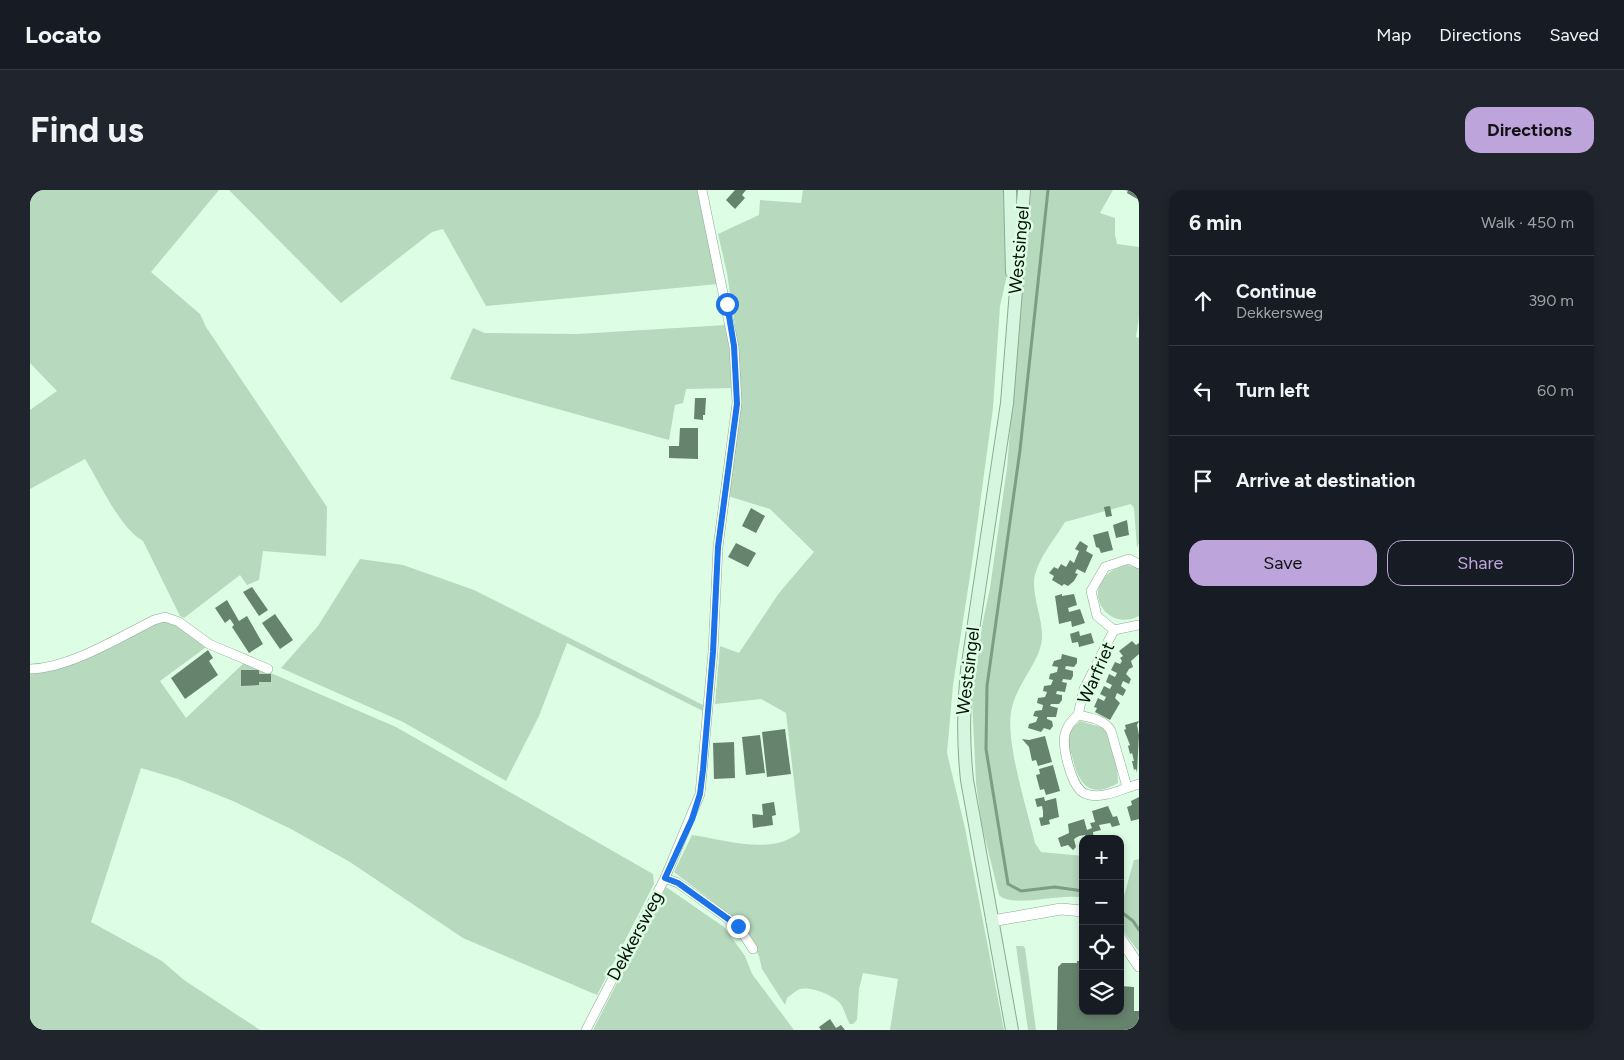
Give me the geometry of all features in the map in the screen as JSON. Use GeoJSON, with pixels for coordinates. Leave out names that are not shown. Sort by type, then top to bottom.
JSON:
{"type":"FeatureCollection","features":[{"type":"Feature","properties":{"kind":"main road","name":"Westsingel"},"geometry":{"type":"LineString","coordinates":[[1010,190],[1010,243],[1014,310]]}},
{"type":"Feature","properties":{"kind":"main road","name":"Westsingel"},"geometry":{"type":"LineString","coordinates":[[1012,1030],[967,780],[962,712],[1007,404],[1024,190]]}},
{"type":"Feature","properties":{"kind":"street","name":"Dekkersweg"},"geometry":{"type":"LineString","coordinates":[[586,1030],[665,878],[700,794],[713,652],[718,547],[737,404],[734,346],[702,190]]}},
{"type":"Feature","properties":{"kind":"street","name":"Warfriet"},"geometry":{"type":"LineString","coordinates":[[1114,630],[1097,616],[1091,591],[1105,567],[1129,560],[1139,564]]}},
{"type":"Feature","properties":{"kind":"street"},"geometry":{"type":"LineString","coordinates":[[30,669],[42,668],[86,653],[154,620],[165,617],[179,622],[209,644],[268,669]]}},
{"type":"Feature","properties":{"kind":"street","name":"Warfriet"},"geometry":{"type":"LineString","coordinates":[[1114,630],[1139,625]]}},
{"type":"Feature","properties":{"kind":"street","name":"Warfriet"},"geometry":{"type":"LineString","coordinates":[[1078,716],[1098,719],[1107,724],[1111,731],[1127,787],[1093,796],[1083,794],[1075,786],[1065,748],[1065,734],[1071,721],[1078,716],[1084,689],[1114,630]]}},
{"type":"Feature","properties":{"kind":"street"},"geometry":{"type":"LineString","coordinates":[[1127,787],[1139,784]]}},
{"type":"Feature","properties":{"kind":"street"},"geometry":{"type":"LineString","coordinates":[[665,878],[678,883],[738,926],[753,949]]}},
{"type":"Feature","properties":{"kind":"street"},"geometry":{"type":"LineString","coordinates":[[992,921],[1061,909],[1079,911]]}},
{"type":"Feature","properties":{"kind":"street"},"geometry":{"type":"LineString","coordinates":[[1124,944],[1139,966]]}},
{"type":"Feature","properties":{"kind":"green space"},"geometry":{"type":"Polygon","coordinates":[[[30,190],[219,190],[151,272],[200,314],[206,327],[327,507],[326,556],[263,551],[259,580],[247,585],[240,575],[184,618],[180,616],[143,541],[126,526],[118,515],[85,459],[30,489],[30,410],[57,391],[30,363],[30,190]]]}},
{"type":"Feature","properties":{"kind":"green space"},"geometry":{"type":"Polygon","coordinates":[[[229,190],[701,190],[718,284],[486,306],[443,229],[432,232],[341,303],[229,190]]]}},
{"type":"Feature","properties":{"kind":"green space"},"geometry":{"type":"Polygon","coordinates":[[[803,190],[1006,190],[1009,266],[1000,306],[993,408],[953,685],[947,753],[965,828],[1004,1030],[890,1030],[898,979],[863,973],[859,989],[857,1020],[853,1024],[850,1024],[837,1000],[816,990],[800,989],[787,998],[785,1005],[762,969],[759,956],[742,924],[674,872],[692,835],[734,843],[762,845],[788,839],[800,832],[786,713],[761,699],[715,704],[720,646],[739,653],[779,593],[814,552],[770,509],[728,496],[738,346],[727,273],[718,234],[759,215],[760,200],[801,203],[803,190]]]}},
{"type":"Feature","properties":{"kind":"green space"},"geometry":{"type":"Polygon","coordinates":[[[1029,190],[1113,190],[1100,213],[1115,218],[1117,244],[1139,247],[1139,317],[1136,337],[1139,338],[1139,543],[1137,548],[1134,508],[1131,504],[1065,522],[1037,567],[1034,590],[1042,639],[1037,656],[1013,702],[1010,725],[1014,759],[1035,843],[1041,852],[1079,856],[1079,898],[1015,901],[1005,899],[999,895],[982,826],[976,783],[972,699],[975,659],[990,588],[1007,468],[1029,190]]]}},
{"type":"Feature","properties":{"kind":"green space"},"geometry":{"type":"Polygon","coordinates":[[[726,325],[731,352],[732,388],[686,389],[683,403],[675,405],[669,440],[450,379],[473,328],[485,333],[577,334],[726,325]]]}},
{"type":"Feature","properties":{"kind":"green space"},"geometry":{"type":"Polygon","coordinates":[[[360,559],[403,565],[474,590],[705,706],[705,712],[567,643],[539,716],[506,781],[403,722],[281,668],[318,626],[360,559]]]}},
{"type":"Feature","properties":{"kind":"green space"},"geometry":{"type":"Polygon","coordinates":[[[1127,565],[1139,568],[1139,616],[1126,620],[1114,618],[1105,612],[1098,592],[1101,581],[1111,572],[1127,565]]]}},
{"type":"Feature","properties":{"kind":"green space"},"geometry":{"type":"Polygon","coordinates":[[[161,621],[170,622],[209,645],[160,681],[186,718],[245,662],[396,727],[653,874],[654,884],[597,995],[463,938],[350,862],[291,829],[233,801],[178,779],[141,768],[91,922],[162,961],[184,980],[260,1030],[30,1030],[30,671],[77,661],[113,647],[161,621]]]}},
{"type":"Feature","properties":{"kind":"green space"},"geometry":{"type":"Polygon","coordinates":[[[1080,721],[1104,728],[1114,755],[1118,783],[1099,790],[1086,786],[1082,781],[1075,766],[1069,742],[1071,731],[1080,721]]]}},
{"type":"Feature","properties":{"kind":"green space"},"geometry":{"type":"Polygon","coordinates":[[[1139,859],[1139,952],[1124,932],[1124,896],[1134,860],[1139,859]]]}},
{"type":"Feature","properties":{"kind":"green space"},"geometry":{"type":"Polygon","coordinates":[[[666,887],[724,927],[745,956],[752,974],[794,1030],[593,1030],[666,887]]]}},
{"type":"Feature","properties":{"kind":"green space"},"geometry":{"type":"Polygon","coordinates":[[[1016,946],[1023,946],[1025,948],[1036,1030],[1028,1030],[1016,946]]]}},
{"type":"Feature","properties":{"kind":"building"},"geometry":{"type":"Polygon","coordinates":[[[735,190],[746,190],[742,195],[745,198],[735,209],[726,200],[735,190]]]}},
{"type":"Feature","properties":{"kind":"building"},"geometry":{"type":"Polygon","coordinates":[[[1128,190],[1139,190],[1139,200],[1127,193],[1128,190]]]}},
{"type":"Feature","properties":{"kind":"building"},"geometry":{"type":"Polygon","coordinates":[[[695,398],[706,398],[703,420],[694,419],[695,398]]]}},
{"type":"Feature","properties":{"kind":"building"},"geometry":{"type":"Polygon","coordinates":[[[680,428],[698,428],[698,459],[669,458],[669,446],[679,446],[680,428]]]}},
{"type":"Feature","properties":{"kind":"building"},"geometry":{"type":"Polygon","coordinates":[[[1110,506],[1112,516],[1106,517],[1104,507],[1110,506]]]}},
{"type":"Feature","properties":{"kind":"building"},"geometry":{"type":"Polygon","coordinates":[[[751,508],[765,516],[756,533],[742,526],[751,508]]]}},
{"type":"Feature","properties":{"kind":"building"},"geometry":{"type":"Polygon","coordinates":[[[1127,520],[1129,535],[1116,538],[1113,525],[1127,520]]]}},
{"type":"Feature","properties":{"kind":"building"},"geometry":{"type":"Polygon","coordinates":[[[1108,531],[1113,550],[1101,553],[1099,548],[1096,547],[1093,535],[1108,531]]]}},
{"type":"Feature","properties":{"kind":"building"},"geometry":{"type":"Polygon","coordinates":[[[1080,541],[1088,546],[1086,551],[1093,555],[1085,573],[1077,569],[1075,573],[1078,574],[1074,581],[1068,586],[1064,584],[1062,586],[1052,580],[1054,576],[1049,573],[1054,567],[1058,569],[1061,564],[1066,567],[1070,560],[1074,563],[1079,551],[1075,549],[1080,541]]]}},
{"type":"Feature","properties":{"kind":"building"},"geometry":{"type":"Polygon","coordinates":[[[736,543],[756,553],[748,567],[728,557],[736,543]]]}},
{"type":"Feature","properties":{"kind":"building"},"geometry":{"type":"Polygon","coordinates":[[[252,587],[268,610],[259,616],[243,592],[252,587]]]}},
{"type":"Feature","properties":{"kind":"building"},"geometry":{"type":"Polygon","coordinates":[[[1062,594],[1062,596],[1074,594],[1077,605],[1068,608],[1069,612],[1080,609],[1085,623],[1072,627],[1071,621],[1059,624],[1055,596],[1062,594]]]}},
{"type":"Feature","properties":{"kind":"building"},"geometry":{"type":"Polygon","coordinates":[[[227,600],[239,621],[247,616],[263,644],[249,653],[232,627],[234,625],[230,619],[225,623],[215,608],[227,600]]]}},
{"type":"Feature","properties":{"kind":"building"},"geometry":{"type":"Polygon","coordinates":[[[275,614],[293,640],[280,649],[262,623],[275,614]]]}},
{"type":"Feature","properties":{"kind":"building"},"geometry":{"type":"Polygon","coordinates":[[[1079,631],[1080,636],[1091,633],[1094,643],[1079,647],[1078,642],[1072,643],[1070,634],[1079,631]]]}},
{"type":"Feature","properties":{"kind":"building"},"geometry":{"type":"Polygon","coordinates":[[[1132,641],[1136,645],[1139,643],[1139,654],[1131,661],[1133,667],[1126,674],[1131,679],[1129,684],[1123,681],[1121,686],[1126,690],[1123,696],[1117,693],[1115,698],[1120,703],[1110,720],[1095,712],[1097,708],[1094,707],[1098,698],[1104,701],[1106,697],[1100,694],[1104,686],[1110,689],[1112,685],[1106,682],[1109,674],[1115,677],[1117,673],[1111,670],[1115,662],[1120,664],[1122,661],[1120,658],[1123,656],[1119,651],[1132,641]]]}},
{"type":"Feature","properties":{"kind":"building"},"geometry":{"type":"Polygon","coordinates":[[[208,650],[213,658],[209,661],[218,675],[185,699],[171,678],[208,650]]]}},
{"type":"Feature","properties":{"kind":"building"},"geometry":{"type":"Polygon","coordinates":[[[1062,654],[1077,658],[1077,663],[1074,667],[1066,666],[1065,669],[1073,671],[1073,676],[1071,680],[1063,679],[1062,682],[1067,683],[1065,692],[1057,691],[1056,694],[1062,695],[1062,700],[1059,704],[1051,704],[1050,706],[1058,708],[1056,717],[1047,717],[1047,719],[1052,721],[1053,726],[1050,730],[1044,728],[1041,732],[1028,728],[1029,724],[1036,722],[1038,717],[1033,716],[1035,711],[1042,710],[1043,705],[1037,703],[1038,698],[1045,697],[1047,692],[1043,691],[1044,686],[1051,685],[1053,680],[1049,679],[1050,674],[1057,672],[1058,667],[1052,666],[1054,661],[1061,659],[1062,654]]]}},
{"type":"Feature","properties":{"kind":"building"},"geometry":{"type":"Polygon","coordinates":[[[241,670],[259,670],[259,674],[271,674],[271,682],[259,682],[259,685],[241,686],[241,670]]]}},
{"type":"Feature","properties":{"kind":"building"},"geometry":{"type":"Polygon","coordinates":[[[1139,721],[1137,725],[1139,735],[1137,773],[1136,769],[1134,770],[1132,753],[1130,754],[1128,746],[1130,745],[1124,730],[1126,729],[1125,725],[1139,721]]]}},
{"type":"Feature","properties":{"kind":"building"},"geometry":{"type":"Polygon","coordinates":[[[785,729],[791,774],[767,777],[762,732],[785,729]]]}},
{"type":"Feature","properties":{"kind":"building"},"geometry":{"type":"Polygon","coordinates":[[[760,735],[765,773],[746,775],[742,737],[760,735]]]}},
{"type":"Feature","properties":{"kind":"building"},"geometry":{"type":"Polygon","coordinates":[[[1045,736],[1052,762],[1038,766],[1036,760],[1032,761],[1029,747],[1022,739],[1029,740],[1045,736]]]}},
{"type":"Feature","properties":{"kind":"building"},"geometry":{"type":"Polygon","coordinates":[[[734,742],[735,778],[714,779],[713,743],[734,742]]]}},
{"type":"Feature","properties":{"kind":"building"},"geometry":{"type":"Polygon","coordinates":[[[1053,765],[1060,791],[1046,795],[1044,789],[1040,790],[1036,775],[1040,774],[1039,769],[1053,765]]]}},
{"type":"Feature","properties":{"kind":"building"},"geometry":{"type":"Polygon","coordinates":[[[1044,797],[1045,801],[1056,798],[1059,817],[1049,820],[1050,824],[1041,826],[1039,818],[1043,817],[1042,806],[1037,807],[1035,799],[1044,797]]]}},
{"type":"Feature","properties":{"kind":"building"},"geometry":{"type":"Polygon","coordinates":[[[1139,797],[1139,819],[1131,821],[1127,807],[1132,805],[1131,801],[1139,797]]]}},
{"type":"Feature","properties":{"kind":"building"},"geometry":{"type":"Polygon","coordinates":[[[774,802],[776,815],[772,816],[773,825],[753,828],[752,814],[763,815],[762,804],[774,802]]]}},
{"type":"Feature","properties":{"kind":"building"},"geometry":{"type":"Polygon","coordinates":[[[1108,806],[1113,817],[1117,816],[1120,825],[1112,827],[1110,823],[1099,825],[1101,830],[1093,832],[1093,835],[1079,835],[1074,839],[1076,847],[1073,850],[1068,845],[1061,847],[1058,838],[1069,833],[1068,824],[1084,819],[1087,830],[1092,828],[1090,823],[1095,822],[1092,811],[1108,806]]]}},
{"type":"Feature","properties":{"kind":"building"},"geometry":{"type":"Polygon","coordinates":[[[1079,961],[1079,1015],[1124,1015],[1124,986],[1134,987],[1134,1011],[1139,1011],[1139,1030],[1057,1030],[1058,967],[1062,963],[1077,963],[1079,961]]]}},
{"type":"Feature","properties":{"kind":"building"},"geometry":{"type":"Polygon","coordinates":[[[830,1019],[836,1028],[841,1025],[845,1030],[821,1030],[819,1027],[830,1019]]]}},
{"type":"Feature","properties":{"kind":"waterway"},"geometry":{"type":"LineString","coordinates":[[1048,190],[1020,450],[987,686],[986,749],[1008,884],[1021,891],[1055,887],[1079,890]]}},
{"type":"Feature","properties":{"kind":"waterway"},"geometry":{"type":"LineString","coordinates":[[1124,914],[1133,921],[1139,930]]}},
{"type":"Feature","properties":{"kind":"route"},"geometry":{"type":"LineString","coordinates":[[727,304],[734,346],[737,404],[718,547],[713,652],[703,770],[700,794],[692,819],[665,878],[678,883],[738,926]]}}]}
